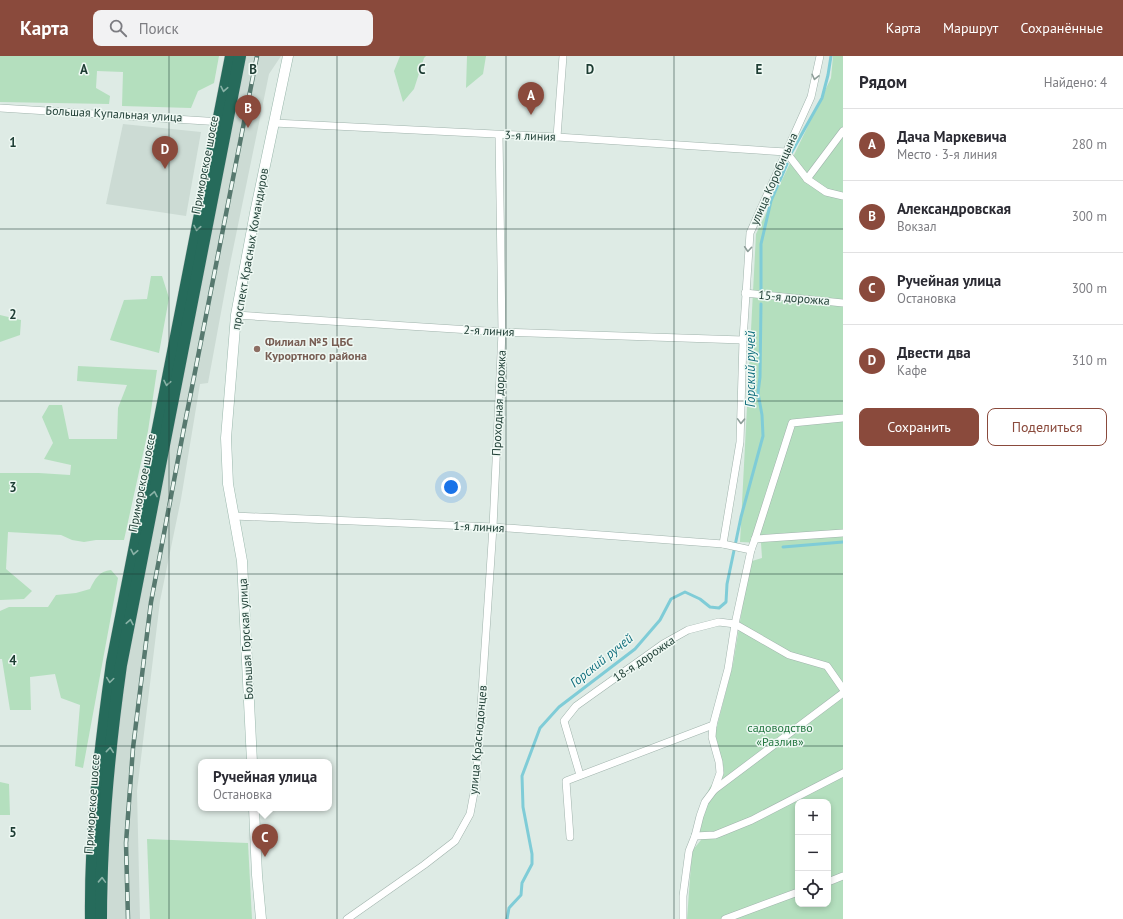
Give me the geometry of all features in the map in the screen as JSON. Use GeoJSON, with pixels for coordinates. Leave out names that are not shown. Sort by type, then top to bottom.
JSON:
{"type":"FeatureCollection","features":[{"type":"Feature","properties":{"kind":"highway","name":"Приморское шоссе"},"geometry":{"type":"LineString","coordinates":[[101,919],[104,824],[112,732],[121,665],[223,122],[230,56]]}},
{"type":"Feature","properties":{"kind":"highway","name":"Приморское шоссе"},"geometry":{"type":"LineString","coordinates":[[91,919],[94,824],[103,730],[111,671],[223,122],[240,56]]}},
{"type":"Feature","properties":{"kind":"street","name":"проспект Красных Командиров"},"geometry":{"type":"LineString","coordinates":[[234,516],[227,471],[226,438],[236,315],[288,56]]}},
{"type":"Feature","properties":{"kind":"street"},"geometry":{"type":"LineString","coordinates":[[557,137],[563,56]]}},
{"type":"Feature","properties":{"kind":"street","name":"улица Коробицына"},"geometry":{"type":"LineString","coordinates":[[727,545],[740,442],[745,293],[750,233],[810,98],[820,56]]}},
{"type":"Feature","properties":{"kind":"street","name":"Большая Купальная улица"},"geometry":{"type":"LineString","coordinates":[[0,108],[223,122]]}},
{"type":"Feature","properties":{"kind":"street","name":"3-я линия"},"geometry":{"type":"LineString","coordinates":[[274,123],[557,137],[786,152]]}},
{"type":"Feature","properties":{"kind":"street"},"geometry":{"type":"LineString","coordinates":[[807,179],[843,131]]}},
{"type":"Feature","properties":{"kind":"street","name":"Проходная дорожка"},"geometry":{"type":"LineString","coordinates":[[493,527],[502,332],[499,135]]}},
{"type":"Feature","properties":{"kind":"street"},"geometry":{"type":"LineString","coordinates":[[786,152],[807,179],[826,192],[843,196]]}},
{"type":"Feature","properties":{"kind":"street","name":"15-я дорожка"},"geometry":{"type":"LineString","coordinates":[[745,293],[843,303]]}},
{"type":"Feature","properties":{"kind":"street","name":"2-я линия"},"geometry":{"type":"LineString","coordinates":[[236,315],[502,332],[743,340]]}},
{"type":"Feature","properties":{"kind":"street"},"geometry":{"type":"LineString","coordinates":[[714,790],[720,773],[719,762],[712,737],[713,725],[728,669],[735,624],[751,550],[792,422],[843,418]]}},
{"type":"Feature","properties":{"kind":"street","name":"1-я линия"},"geometry":{"type":"LineString","coordinates":[[234,516],[493,527],[727,545],[751,550]]}},
{"type":"Feature","properties":{"kind":"street","name":"Большая Горская улица"},"geometry":{"type":"LineString","coordinates":[[234,516],[242,561],[252,759]]}},
{"type":"Feature","properties":{"kind":"street","name":"улица Краснодонцев"},"geometry":{"type":"LineString","coordinates":[[347,919],[424,865],[454,841],[470,814],[476,782],[493,527]]}},
{"type":"Feature","properties":{"kind":"street"},"geometry":{"type":"LineString","coordinates":[[755,539],[843,533]]}},
{"type":"Feature","properties":{"kind":"street","name":"18-я дорожка"},"geometry":{"type":"LineString","coordinates":[[580,775],[564,721],[576,706],[663,644],[688,630],[719,622],[735,624],[789,655],[827,666],[842,684]]}},
{"type":"Feature","properties":{"kind":"street"},"geometry":{"type":"LineString","coordinates":[[683,919],[683,896],[689,851],[705,802],[714,790],[843,693]]}},
{"type":"Feature","properties":{"kind":"street"},"geometry":{"type":"LineString","coordinates":[[570,837],[566,781],[713,725]]}},
{"type":"Feature","properties":{"kind":"street"},"geometry":{"type":"LineString","coordinates":[[695,836],[715,835],[752,820],[843,773]]}},
{"type":"Feature","properties":{"kind":"street"},"geometry":{"type":"LineString","coordinates":[[254,811],[257,875],[261,919]]}},
{"type":"Feature","properties":{"kind":"street"},"geometry":{"type":"LineString","coordinates":[[831,881],[843,876]]}},
{"type":"Feature","properties":{"kind":"street"},"geometry":{"type":"LineString","coordinates":[[725,919],[795,893]]}},
{"type":"Feature","properties":{"kind":"shaded area"},"geometry":{"type":"Polygon","coordinates":[[[244,56],[281,56],[269,74],[229,269],[208,383],[200,384],[181,499],[160,601],[137,791],[140,919],[108,919],[109,825],[125,666],[244,56]]]}},
{"type":"Feature","properties":{"kind":"shaded area"},"geometry":{"type":"Polygon","coordinates":[[[123,124],[201,132],[186,216],[106,204],[123,124]]]}},
{"type":"Feature","properties":{"kind":"green space"},"geometry":{"type":"Polygon","coordinates":[[[0,56],[219,56],[214,83],[198,91],[191,108],[122,106],[123,72],[97,71],[96,88],[110,96],[109,104],[0,102],[0,56]]]}},
{"type":"Feature","properties":{"kind":"green space"},"geometry":{"type":"Polygon","coordinates":[[[400,56],[426,56],[414,89],[403,102],[394,71],[400,56]]]}},
{"type":"Feature","properties":{"kind":"green space"},"geometry":{"type":"Polygon","coordinates":[[[467,56],[486,56],[483,74],[466,88],[467,56]]]}},
{"type":"Feature","properties":{"kind":"green space","name":"садоводство «Разлив»"},"geometry":{"type":"Polygon","coordinates":[[[833,56],[843,56],[843,919],[687,919],[692,851],[701,840],[698,813],[710,787],[724,769],[715,734],[733,664],[743,603],[752,561],[762,558],[761,543],[740,542],[756,234],[831,78],[833,56]]]}},
{"type":"Feature","properties":{"kind":"green space"},"geometry":{"type":"Polygon","coordinates":[[[151,276],[162,276],[169,298],[159,353],[110,340],[124,300],[147,299],[151,276]]]}},
{"type":"Feature","properties":{"kind":"green space"},"geometry":{"type":"Polygon","coordinates":[[[0,315],[21,320],[20,335],[0,342],[0,315]]]}},
{"type":"Feature","properties":{"kind":"green space"},"geometry":{"type":"Polygon","coordinates":[[[78,366],[157,370],[148,431],[124,540],[96,540],[84,542],[72,540],[61,535],[8,532],[6,569],[32,591],[24,599],[0,600],[0,473],[70,475],[71,465],[44,459],[53,443],[42,417],[49,405],[62,405],[69,439],[117,439],[118,408],[127,385],[77,381],[78,366]]]}},
{"type":"Feature","properties":{"kind":"green space"},"geometry":{"type":"Polygon","coordinates":[[[111,570],[118,578],[83,768],[75,766],[80,705],[61,698],[55,674],[30,677],[31,710],[10,710],[2,659],[0,659],[0,611],[9,607],[48,607],[56,595],[76,593],[90,589],[100,574],[111,570]]]}},
{"type":"Feature","properties":{"kind":"green space"},"geometry":{"type":"Polygon","coordinates":[[[0,782],[9,784],[10,815],[0,815],[0,782]]]}},
{"type":"Feature","properties":{"kind":"green space"},"geometry":{"type":"Polygon","coordinates":[[[147,839],[248,843],[252,919],[150,919],[147,839]]]}},
{"type":"Feature","properties":{"kind":"waterway","name":"Горский ручей"},"geometry":{"type":"LineString","coordinates":[[790,155],[822,98],[831,56]]}},
{"type":"Feature","properties":{"kind":"waterway","name":"Горский ручей"},"geometry":{"type":"LineString","coordinates":[[761,290],[761,244],[771,201],[787,164]]}},
{"type":"Feature","properties":{"kind":"waterway","name":"Горский ручей"},"geometry":{"type":"LineString","coordinates":[[507,919],[509,908],[521,895],[522,883],[532,864],[532,854],[523,807],[522,776],[540,728],[559,707],[635,649],[660,620],[671,599],[685,592],[700,599],[710,607],[719,608],[726,602],[727,584],[741,517],[763,436],[762,415],[758,393],[760,377],[761,304]]}},
{"type":"Feature","properties":{"kind":"waterway"},"geometry":{"type":"LineString","coordinates":[[783,547],[843,542]]}},
{"type":"Feature","properties":{"kind":"railway"},"geometry":{"type":"LineString","coordinates":[[128,919],[126,843],[133,748],[151,602],[257,56]]}},
{"type":"Feature","properties":{"kind":"place","name":"Дача Маркевича"},"geometry":{"type":"Point","coordinates":[531,115]}},
{"type":"Feature","properties":{"kind":"place","name":"Александровская"},"geometry":{"type":"Point","coordinates":[248,128]}},
{"type":"Feature","properties":{"kind":"place","name":"Двести два"},"geometry":{"type":"Point","coordinates":[165,169]}},
{"type":"Feature","properties":{"kind":"place","name":"Филиал №5 ЦБС Курортного района"},"geometry":{"type":"Point","coordinates":[257,349]}},
{"type":"Feature","properties":{"kind":"place","name":"Ручейная улица"},"geometry":{"type":"Point","coordinates":[265,857]}}]}
